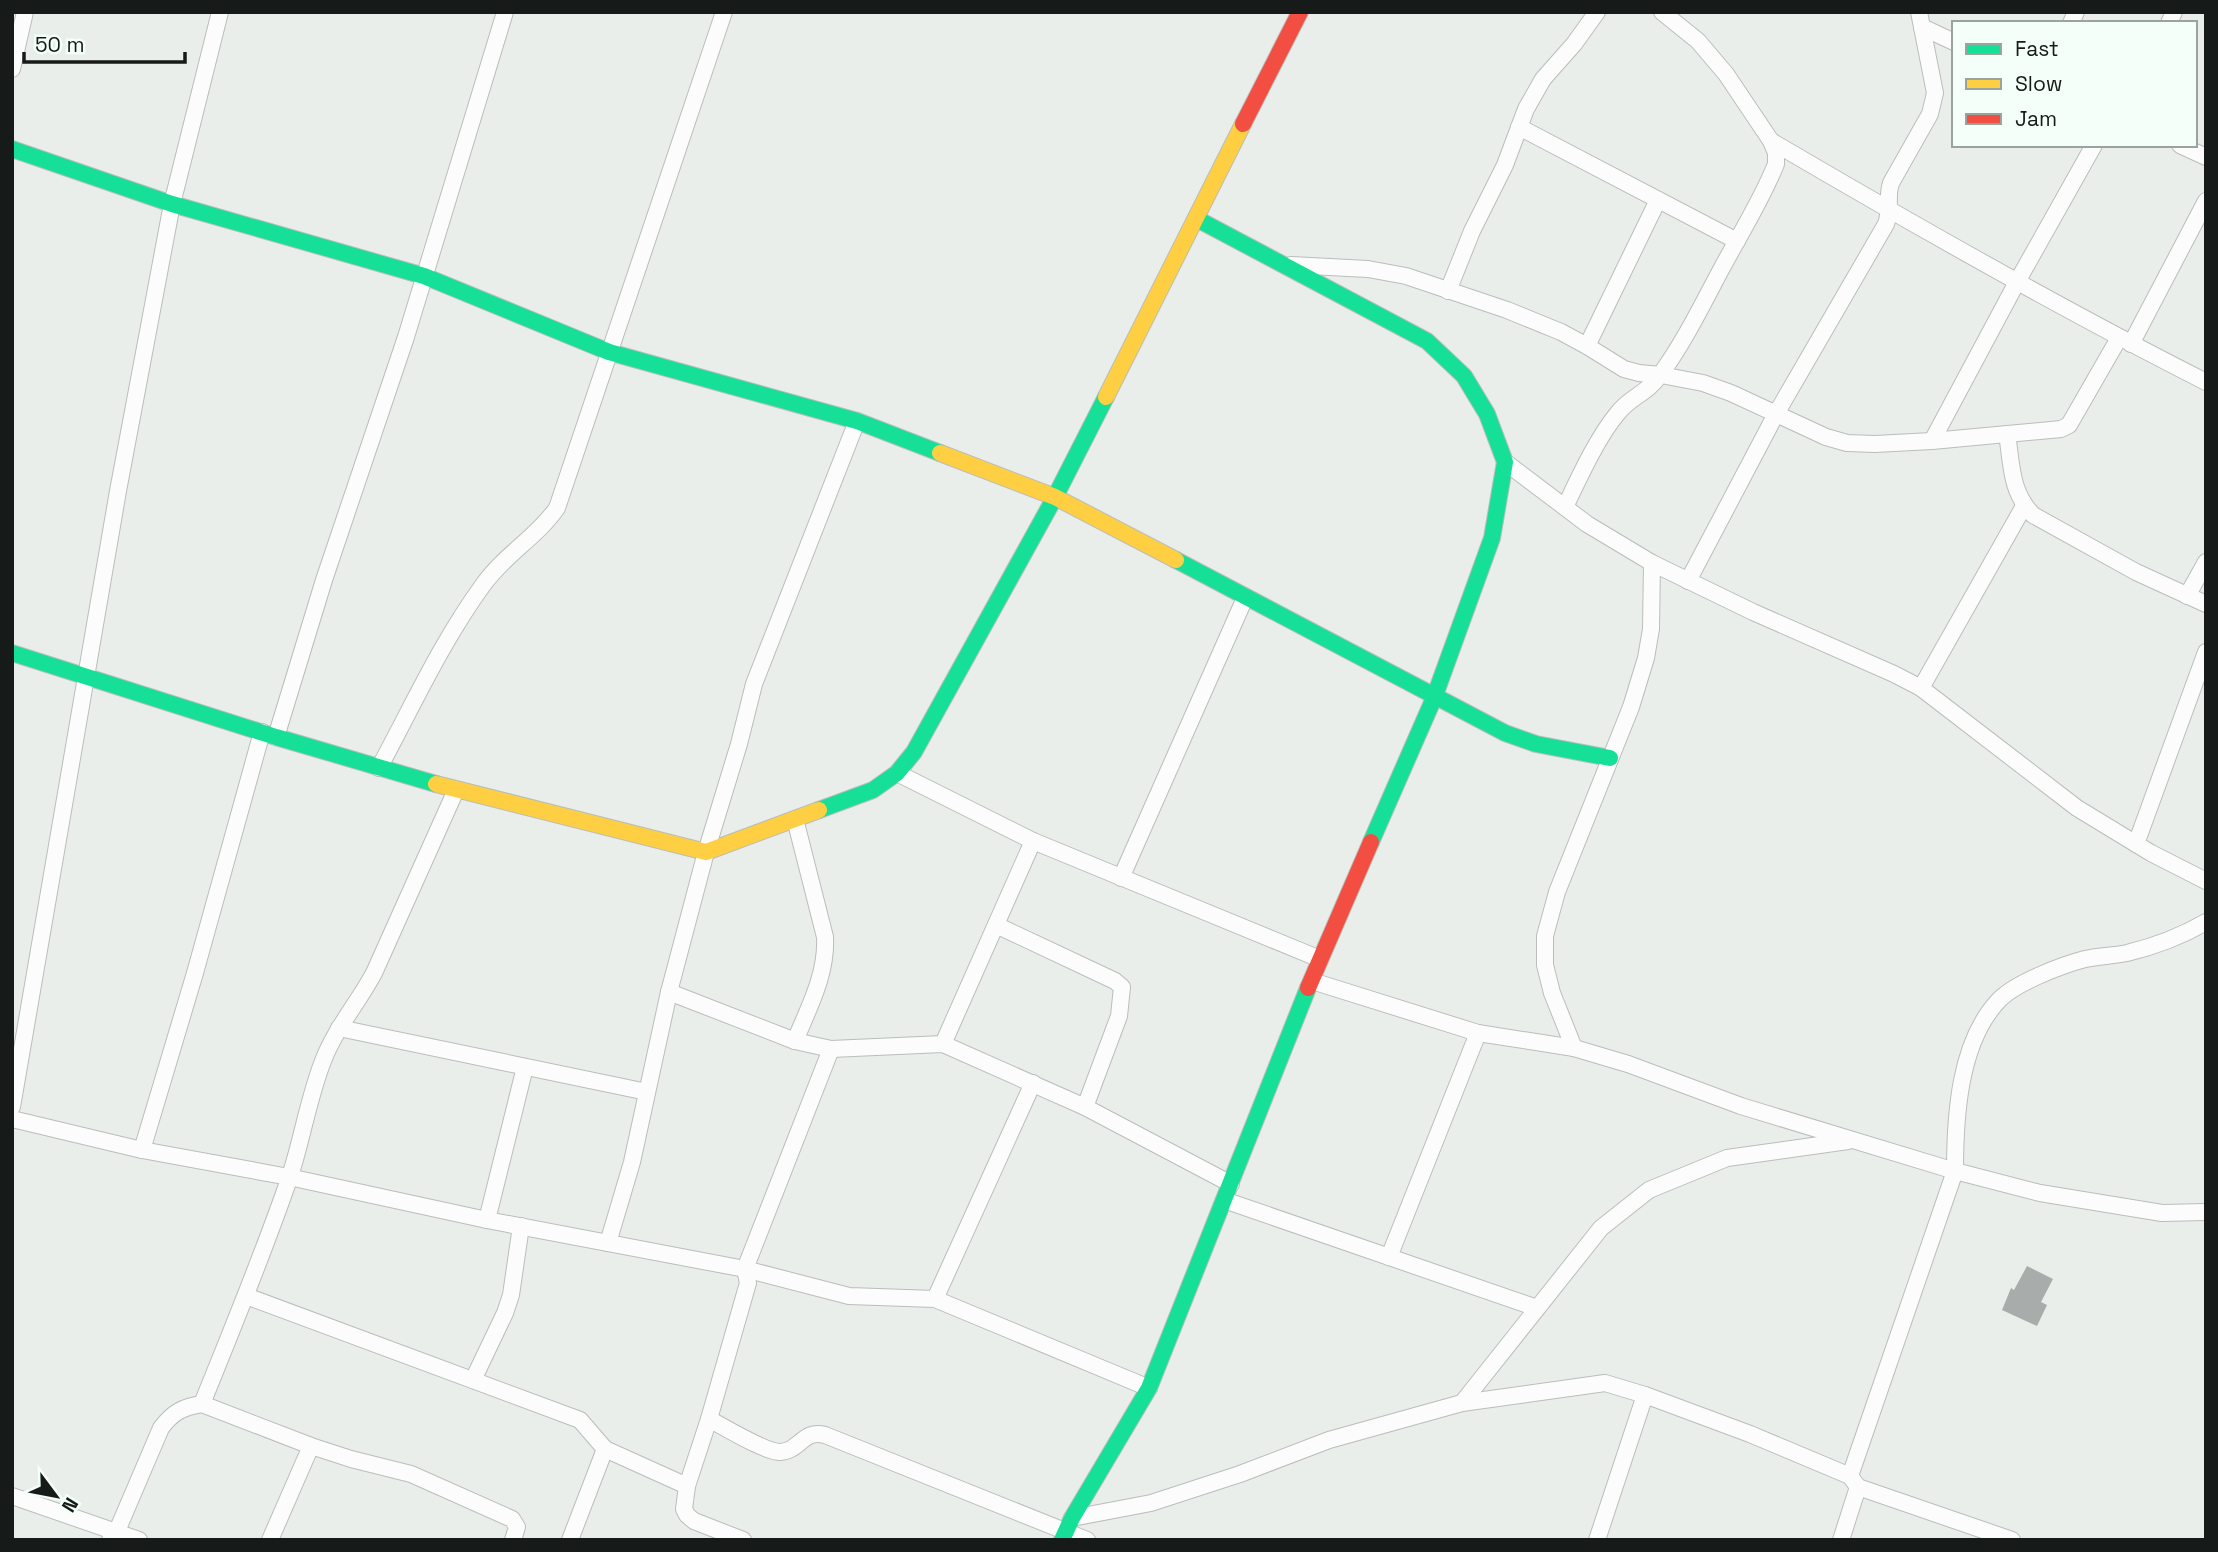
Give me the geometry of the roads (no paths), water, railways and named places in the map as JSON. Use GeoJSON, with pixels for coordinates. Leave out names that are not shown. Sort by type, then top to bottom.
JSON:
{"type":"FeatureCollection","features":[{"type":"Feature","properties":{"kind":"street"},"geometry":{"type":"LineString","coordinates":[[12,69],[25,12]]}},
{"type":"Feature","properties":{"kind":"street"},"geometry":{"type":"LineString","coordinates":[[12,1107],[118,491],[172,204],[220,12]]}},
{"type":"Feature","properties":{"kind":"street"},"geometry":{"type":"LineString","coordinates":[[142,1150],[269,734],[406,337],[505,12]]}},
{"type":"Feature","properties":{"kind":"street"},"geometry":{"type":"LineString","coordinates":[[379,768],[449,638],[483,583],[518,546],[545,524],[557,508],[724,12]]}},
{"type":"Feature","properties":{"kind":"street"},"geometry":{"type":"LineString","coordinates":[[12,653],[379,768],[456,790],[706,852],[873,790],[897,773],[914,752],[1055,497],[1300,12]]}},
{"type":"Feature","properties":{"kind":"street"},"geometry":{"type":"LineString","coordinates":[[1448,291],[1472,231],[1494,190],[1526,109],[1543,79],[1574,44],[1597,12]]}},
{"type":"Feature","properties":{"kind":"street"},"geometry":{"type":"LineString","coordinates":[[1565,507],[1610,423],[1627,402],[1640,396],[1661,375],[1737,241],[1776,164],[1776,153],[1771,141],[1711,55],[1668,14]]}},
{"type":"Feature","properties":{"kind":"street"},"geometry":{"type":"LineString","coordinates":[[1920,20],[1952,40]]}},
{"type":"Feature","properties":{"kind":"street"},"geometry":{"type":"LineString","coordinates":[[1688,581],[1776,414],[1891,212],[1888,192],[1891,183],[1930,114],[1935,93],[1920,20]]}},
{"type":"Feature","properties":{"kind":"street"},"geometry":{"type":"LineString","coordinates":[[1519,127],[1737,241]]}},
{"type":"Feature","properties":{"kind":"street"},"geometry":{"type":"LineString","coordinates":[[1771,141],[2017,282],[2206,382]]}},
{"type":"Feature","properties":{"kind":"street"},"geometry":{"type":"LineString","coordinates":[[1932,441],[2093,147]]}},
{"type":"Feature","properties":{"kind":"street"},"geometry":{"type":"LineString","coordinates":[[2184,147],[2206,157]]}},
{"type":"Feature","properties":{"kind":"street"},"geometry":{"type":"LineString","coordinates":[[12,149],[172,204],[424,276],[609,352],[857,421],[1055,497],[1496,729],[1536,744],[1610,758]]}},
{"type":"Feature","properties":{"kind":"street"},"geometry":{"type":"LineString","coordinates":[[1587,346],[1658,200]]}},
{"type":"Feature","properties":{"kind":"street"},"geometry":{"type":"LineString","coordinates":[[1283,265],[1368,269],[1406,276],[1507,310],[1573,338],[1624,369],[1703,383],[1826,437],[1847,443],[1932,441],[2061,429],[2069,425],[2125,341],[2206,201]]}},
{"type":"Feature","properties":{"kind":"street"},"geometry":{"type":"LineString","coordinates":[[1067,1530],[1149,1388],[1320,959],[1434,698],[1492,538],[1505,462],[1487,414],[1464,376],[1427,341],[1197,219]]}},
{"type":"Feature","properties":{"kind":"street"},"geometry":{"type":"LineString","coordinates":[[608,1243],[627,1182],[670,992],[706,852],[734,764],[754,684],[857,421]]}},
{"type":"Feature","properties":{"kind":"street"},"geometry":{"type":"LineString","coordinates":[[2007,434],[2016,489],[2024,506],[2033,515],[2136,572],[2206,604]]}},
{"type":"Feature","properties":{"kind":"street"},"geometry":{"type":"LineString","coordinates":[[1505,462],[1587,524],[1652,563],[1921,688],[1998,750],[2077,808],[2136,844],[2206,881]]}},
{"type":"Feature","properties":{"kind":"street"},"geometry":{"type":"LineString","coordinates":[[1921,688],[2024,506]]}},
{"type":"Feature","properties":{"kind":"street"},"geometry":{"type":"LineString","coordinates":[[2187,596],[2206,562]]}},
{"type":"Feature","properties":{"kind":"street"},"geometry":{"type":"LineString","coordinates":[[1574,1048],[1552,993],[1545,965],[1545,936],[1557,892],[1631,707],[1646,658],[1651,629],[1652,563]]}},
{"type":"Feature","properties":{"kind":"street"},"geometry":{"type":"LineString","coordinates":[[1121,878],[1245,598]]}},
{"type":"Feature","properties":{"kind":"street"},"geometry":{"type":"LineString","coordinates":[[2136,844],[2206,652]]}},
{"type":"Feature","properties":{"kind":"street"},"geometry":{"type":"LineString","coordinates":[[897,773],[1033,841],[1320,959]]}},
{"type":"Feature","properties":{"kind":"street"},"geometry":{"type":"LineString","coordinates":[[202,1404],[246,1296],[289,1177],[323,1060],[374,973],[456,790]]}},
{"type":"Feature","properties":{"kind":"street"},"geometry":{"type":"LineString","coordinates":[[795,819],[825,937],[826,956],[822,975],[795,1041]]}},
{"type":"Feature","properties":{"kind":"street"},"geometry":{"type":"LineString","coordinates":[[943,1044],[1033,841]]}},
{"type":"Feature","properties":{"kind":"street"},"geometry":{"type":"LineString","coordinates":[[1842,1540],[1854,1481],[1955,1171],[1955,1128],[1968,1055],[1980,1026],[2000,998],[2045,972],[2086,959],[2126,953],[2178,938],[2206,922]]}},
{"type":"Feature","properties":{"kind":"street"},"geometry":{"type":"LineString","coordinates":[[996,925],[1115,981],[1122,987],[1119,1016],[1085,1107]]}},
{"type":"Feature","properties":{"kind":"street"},"geometry":{"type":"LineString","coordinates":[[1311,981],[1478,1033],[1574,1048],[1853,1141],[2040,1193],[2162,1213],[2206,1212]]}},
{"type":"Feature","properties":{"kind":"street"},"geometry":{"type":"LineString","coordinates":[[670,992],[795,1041],[831,1049],[943,1044],[1085,1107],[1231,1184]]}},
{"type":"Feature","properties":{"kind":"street"},"geometry":{"type":"LineString","coordinates":[[340,1028],[647,1092]]}},
{"type":"Feature","properties":{"kind":"street"},"geometry":{"type":"LineString","coordinates":[[1389,1257],[1478,1033]]}},
{"type":"Feature","properties":{"kind":"street"},"geometry":{"type":"LineString","coordinates":[[743,1540],[723,1536],[687,1515],[684,1508],[687,1486],[748,1283],[745,1269],[831,1049]]}},
{"type":"Feature","properties":{"kind":"street"},"geometry":{"type":"LineString","coordinates":[[487,1220],[525,1067]]}},
{"type":"Feature","properties":{"kind":"street"},"geometry":{"type":"LineString","coordinates":[[935,1300],[1033,1083]]}},
{"type":"Feature","properties":{"kind":"street"},"geometry":{"type":"LineString","coordinates":[[12,1119],[142,1150],[745,1269],[849,1296],[935,1300],[1149,1388]]}},
{"type":"Feature","properties":{"kind":"street"},"geometry":{"type":"LineString","coordinates":[[1462,1403],[1601,1228],[1649,1190],[1727,1158],[1853,1141]]}},
{"type":"Feature","properties":{"kind":"street"},"geometry":{"type":"LineString","coordinates":[[1224,1200],[1537,1308]]}},
{"type":"Feature","properties":{"kind":"street"},"geometry":{"type":"LineString","coordinates":[[473,1380],[511,1295],[521,1226]]}},
{"type":"Feature","properties":{"kind":"street"},"geometry":{"type":"LineString","coordinates":[[246,1296],[580,1420],[605,1449],[687,1486]]}},
{"type":"Feature","properties":{"kind":"street"},"geometry":{"type":"LineString","coordinates":[[1067,1530],[1240,1475],[1329,1440],[1462,1403],[1605,1383],[1751,1434],[1854,1481],[1991,1537],[2012,1540]]}},
{"type":"Feature","properties":{"kind":"street"},"geometry":{"type":"LineString","coordinates":[[1597,1540],[1644,1395]]}},
{"type":"Feature","properties":{"kind":"street"},"geometry":{"type":"LineString","coordinates":[[113,1535],[161,1428],[171,1415],[185,1406],[202,1404],[311,1446],[411,1474],[512,1519],[517,1527],[513,1540]]}},
{"type":"Feature","properties":{"kind":"street"},"geometry":{"type":"LineString","coordinates":[[709,1419],[769,1450],[781,1452],[791,1449],[809,1435],[825,1435],[1087,1540]]}},
{"type":"Feature","properties":{"kind":"street"},"geometry":{"type":"LineString","coordinates":[[270,1540],[311,1446]]}},
{"type":"Feature","properties":{"kind":"street"},"geometry":{"type":"LineString","coordinates":[[570,1540],[605,1449]]}},
{"type":"Feature","properties":{"kind":"street"},"geometry":{"type":"LineString","coordinates":[[12,1496],[113,1535],[138,1540]]}}]}
